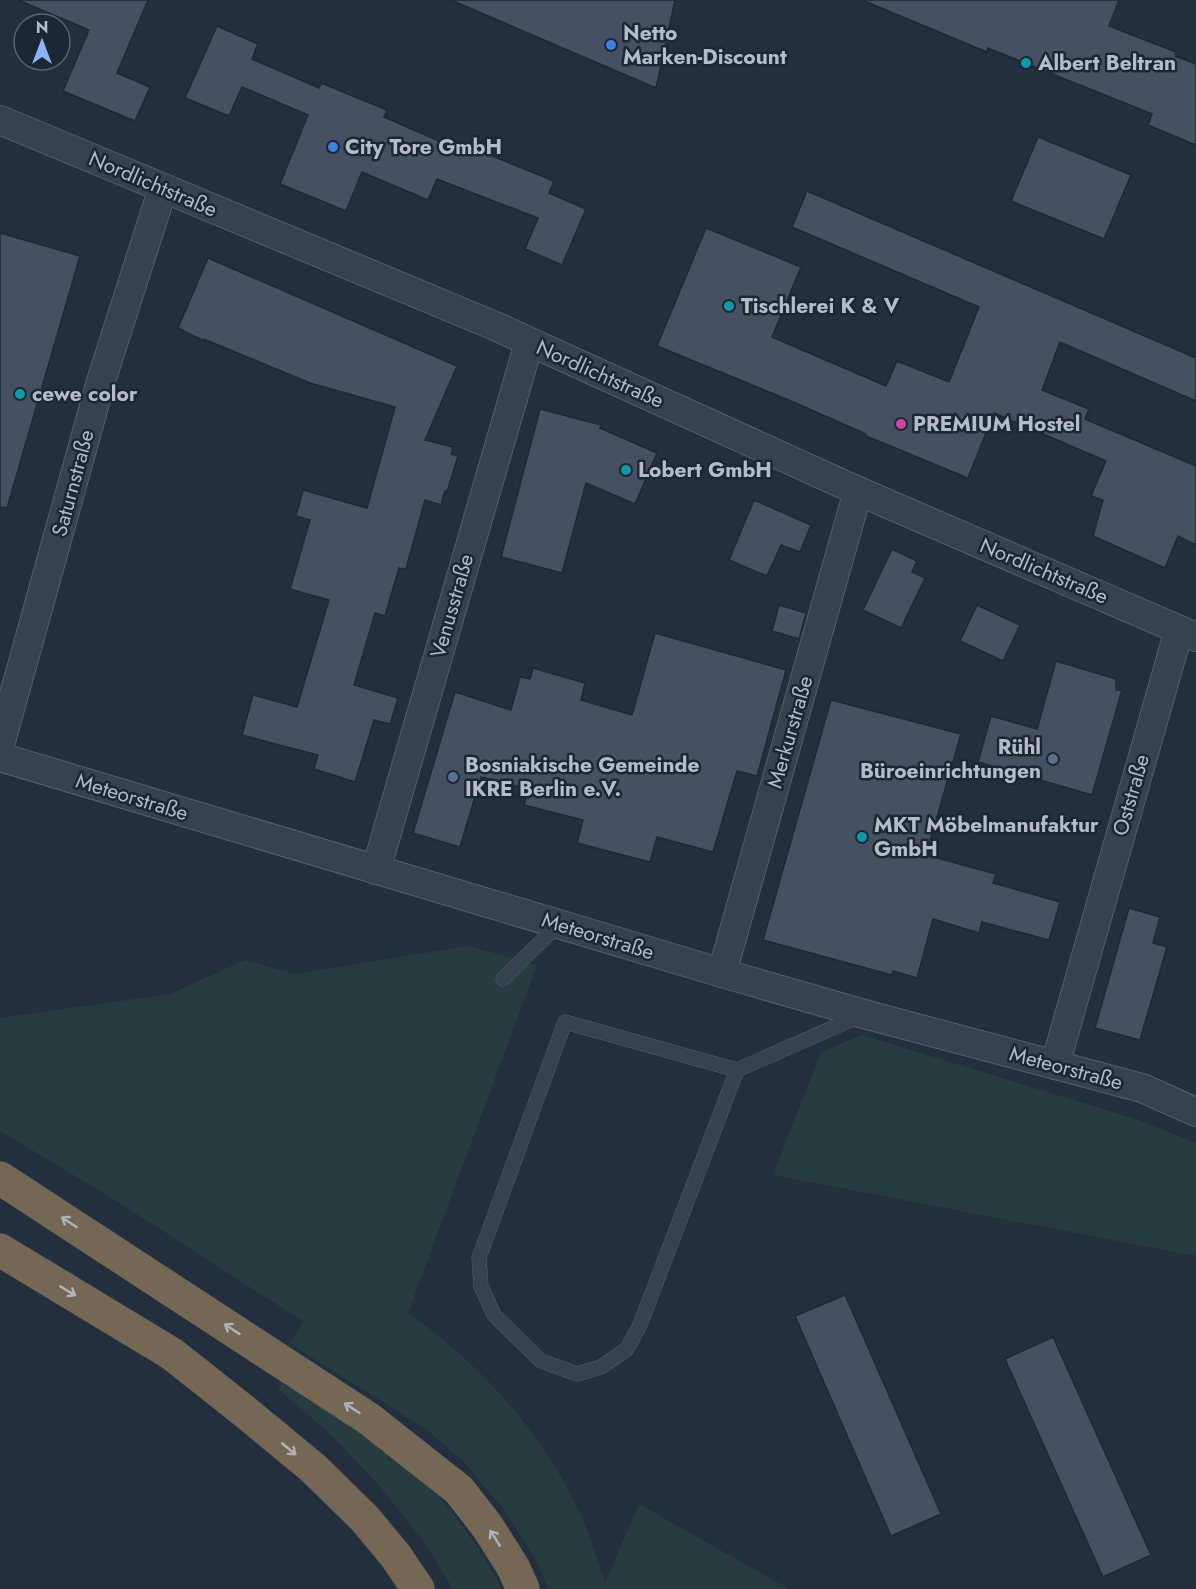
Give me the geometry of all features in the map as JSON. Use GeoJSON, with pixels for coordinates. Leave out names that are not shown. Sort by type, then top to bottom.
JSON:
{"type":"FeatureCollection","features":[{"type":"Feature","properties":{"kind":"highway"},"geometry":{"type":"LineString","coordinates":[[0,1178],[369,1419],[422,1459],[459,1490],[487,1526],[513,1567],[523,1589]]}},
{"type":"Feature","properties":{"kind":"highway"},"geometry":{"type":"LineString","coordinates":[[0,1250],[172,1354],[244,1411],[313,1468],[366,1519],[395,1555],[418,1589]]}},
{"type":"Feature","properties":{"kind":"street","name":"Nordlichtstraße"},"geometry":{"type":"LineString","coordinates":[[0,120],[495,326],[858,491],[1187,633]]}},
{"type":"Feature","properties":{"kind":"street","name":"Saturnstraße"},"geometry":{"type":"LineString","coordinates":[[0,745],[101,381],[163,188]]}},
{"type":"Feature","properties":{"kind":"street","name":"Venusstraße"},"geometry":{"type":"LineString","coordinates":[[375,870],[529,343]]}},
{"type":"Feature","properties":{"kind":"street","name":"Merkurstraße"},"geometry":{"type":"LineString","coordinates":[[722,973],[858,491]]}},
{"type":"Feature","properties":{"kind":"street","name":"Oststraße"},"geometry":{"type":"LineString","coordinates":[[1055,1065],[1187,633]]}},
{"type":"Feature","properties":{"kind":"street","name":"Meteorstraße"},"geometry":{"type":"LineString","coordinates":[[0,757],[722,973],[864,1014],[1142,1088],[1196,1112]]}},
{"type":"Feature","properties":{"kind":"lane"},"geometry":{"type":"LineString","coordinates":[[503,979],[560,924]]}},
{"type":"Feature","properties":{"kind":"lane"},"geometry":{"type":"LineString","coordinates":[[737,1070],[640,1325],[627,1349],[602,1367],[578,1374],[541,1361],[494,1315],[481,1286],[479,1258],[565,1022],[737,1070],[864,1014]]}},
{"type":"Feature","properties":{"kind":"green space"},"geometry":{"type":"Polygon","coordinates":[[[468,946],[537,965],[408,1313],[464,1357],[513,1409],[535,1437],[572,1498],[590,1536],[605,1583],[639,1504],[789,1589],[548,1589],[537,1562],[505,1511],[464,1462],[426,1429],[290,1344],[304,1322],[107,1195],[0,1131],[0,1018],[170,994],[245,960],[295,974],[468,946]]]}},
{"type":"Feature","properties":{"kind":"green space"},"geometry":{"type":"Polygon","coordinates":[[[862,1035],[1139,1120],[1196,1143],[1196,1256],[773,1175],[821,1052],[862,1035]]]}},
{"type":"Feature","properties":{"kind":"green space"},"geometry":{"type":"Polygon","coordinates":[[[282,1383],[373,1442],[424,1482],[468,1532],[502,1589],[453,1589],[425,1543],[378,1484],[328,1432],[278,1389],[282,1383]]]}},
{"type":"Feature","properties":{"kind":"building"},"geometry":{"type":"Polygon","coordinates":[[[18,0],[148,0],[117,73],[150,87],[135,121],[63,91],[89,30],[72,23],[72,12],[46,12],[18,0]]]}},
{"type":"Feature","properties":{"kind":"building","name":"Netto Marken-Discount"},"geometry":{"type":"Polygon","coordinates":[[[451,0],[675,0],[656,88],[451,0]]]}},
{"type":"Feature","properties":{"kind":"building"},"geometry":{"type":"Polygon","coordinates":[[[862,0],[1119,0],[1109,26],[1176,52],[1175,56],[1196,64],[1196,145],[1148,125],[1152,114],[988,48],[987,52],[862,0]]]}},
{"type":"Feature","properties":{"kind":"building"},"geometry":{"type":"Polygon","coordinates":[[[217,26],[258,44],[252,59],[319,88],[321,83],[387,110],[384,117],[469,154],[472,148],[554,181],[549,193],[586,209],[562,265],[525,249],[538,218],[437,179],[428,200],[362,172],[346,211],[280,184],[308,115],[242,87],[229,116],[185,98],[217,26]]]}},
{"type":"Feature","properties":{"kind":"building"},"geometry":{"type":"Polygon","coordinates":[[[1038,137],[1131,175],[1104,239],[1011,201],[1038,137]]]}},
{"type":"Feature","properties":{"kind":"building"},"geometry":{"type":"Polygon","coordinates":[[[807,191],[1196,358],[1196,401],[1060,342],[1042,390],[1089,409],[1085,419],[1196,466],[1196,545],[1178,536],[1165,568],[1093,536],[1103,500],[1091,496],[1106,461],[994,413],[968,478],[657,346],[706,228],[801,267],[772,337],[886,386],[897,361],[949,382],[979,307],[792,227],[807,191]]]}},
{"type":"Feature","properties":{"kind":"building","name":"cewe color"},"geometry":{"type":"Polygon","coordinates":[[[0,233],[80,256],[7,508],[0,507],[0,233]]]}},
{"type":"Feature","properties":{"kind":"building"},"geometry":{"type":"Polygon","coordinates":[[[208,258],[457,366],[425,440],[453,447],[451,454],[458,456],[447,492],[445,491],[441,505],[425,500],[406,569],[399,568],[385,616],[375,613],[354,685],[398,698],[390,724],[374,720],[355,782],[314,769],[318,755],[242,735],[253,695],[297,707],[329,600],[290,589],[310,520],[296,516],[303,490],[367,508],[395,407],[310,383],[204,339],[204,341],[178,328],[208,258]]]}},
{"type":"Feature","properties":{"kind":"building"},"geometry":{"type":"Polygon","coordinates":[[[540,409],[601,425],[600,428],[657,453],[635,504],[586,483],[562,573],[501,557],[540,409]]]}},
{"type":"Feature","properties":{"kind":"building"},"geometry":{"type":"Polygon","coordinates":[[[754,500],[811,525],[800,552],[781,545],[767,576],[729,560],[754,500]]]}},
{"type":"Feature","properties":{"kind":"building"},"geometry":{"type":"Polygon","coordinates":[[[892,549],[917,561],[912,572],[925,578],[901,628],[863,610],[892,549]]]}},
{"type":"Feature","properties":{"kind":"building"},"geometry":{"type":"Polygon","coordinates":[[[779,605],[806,613],[799,639],[772,631],[779,605]]]}},
{"type":"Feature","properties":{"kind":"building"},"geometry":{"type":"Polygon","coordinates":[[[977,605],[1020,625],[1003,661],[960,641],[977,605]]]}},
{"type":"Feature","properties":{"kind":"building"},"geometry":{"type":"Polygon","coordinates":[[[655,633],[786,670],[757,776],[737,771],[713,852],[657,837],[650,862],[577,843],[583,820],[524,805],[528,789],[481,777],[460,847],[413,833],[455,692],[511,710],[520,677],[530,679],[533,668],[585,683],[581,700],[632,715],[655,633]]]}},
{"type":"Feature","properties":{"kind":"building"},"geometry":{"type":"Polygon","coordinates":[[[1056,661],[1116,679],[1116,690],[1122,690],[1092,795],[978,762],[991,716],[1037,729],[1056,661]]]}},
{"type":"Feature","properties":{"kind":"building","name":"MKT Möbelmanufaktur GmbH"},"geometry":{"type":"Polygon","coordinates":[[[831,700],[961,734],[926,855],[996,874],[993,883],[1060,902],[1049,940],[982,922],[979,933],[933,919],[917,978],[893,971],[892,975],[763,940],[831,700]]]}},
{"type":"Feature","properties":{"kind":"building"},"geometry":{"type":"Polygon","coordinates":[[[1129,908],[1160,917],[1153,943],[1167,947],[1140,1040],[1095,1028],[1129,908]]]}},
{"type":"Feature","properties":{"kind":"building"},"geometry":{"type":"Polygon","coordinates":[[[845,1295],[941,1514],[891,1536],[795,1316],[845,1295]]]}},
{"type":"Feature","properties":{"kind":"building"},"geometry":{"type":"Polygon","coordinates":[[[1053,1337],[1151,1555],[1103,1577],[1005,1359],[1053,1337]]]}},
{"type":"Feature","properties":{"kind":"place","name":"Netto Marken-Discount"},"geometry":{"type":"Point","coordinates":[611,45]}},
{"type":"Feature","properties":{"kind":"place","name":"Albert Beltran"},"geometry":{"type":"Point","coordinates":[1026,63]}},
{"type":"Feature","properties":{"kind":"place","name":"City Tore GmbH"},"geometry":{"type":"Point","coordinates":[333,147]}},
{"type":"Feature","properties":{"kind":"place","name":"Tischlerei K & V"},"geometry":{"type":"Point","coordinates":[729,306]}},
{"type":"Feature","properties":{"kind":"place","name":"cewe color"},"geometry":{"type":"Point","coordinates":[20,394]}},
{"type":"Feature","properties":{"kind":"place","name":"PREMIUM Hostel"},"geometry":{"type":"Point","coordinates":[901,424]}},
{"type":"Feature","properties":{"kind":"place","name":"Lobert GmbH"},"geometry":{"type":"Point","coordinates":[626,470]}},
{"type":"Feature","properties":{"kind":"place","name":"Rühl Büroeinrichtungen"},"geometry":{"type":"Point","coordinates":[1053,759]}},
{"type":"Feature","properties":{"kind":"place","name":"Bosniakische Gemeinde IKRE Berlin e.V."},"geometry":{"type":"Point","coordinates":[453,777]}},
{"type":"Feature","properties":{"kind":"place","name":"MKT Möbelmanufaktur GmbH"},"geometry":{"type":"Point","coordinates":[862,837]}}]}
